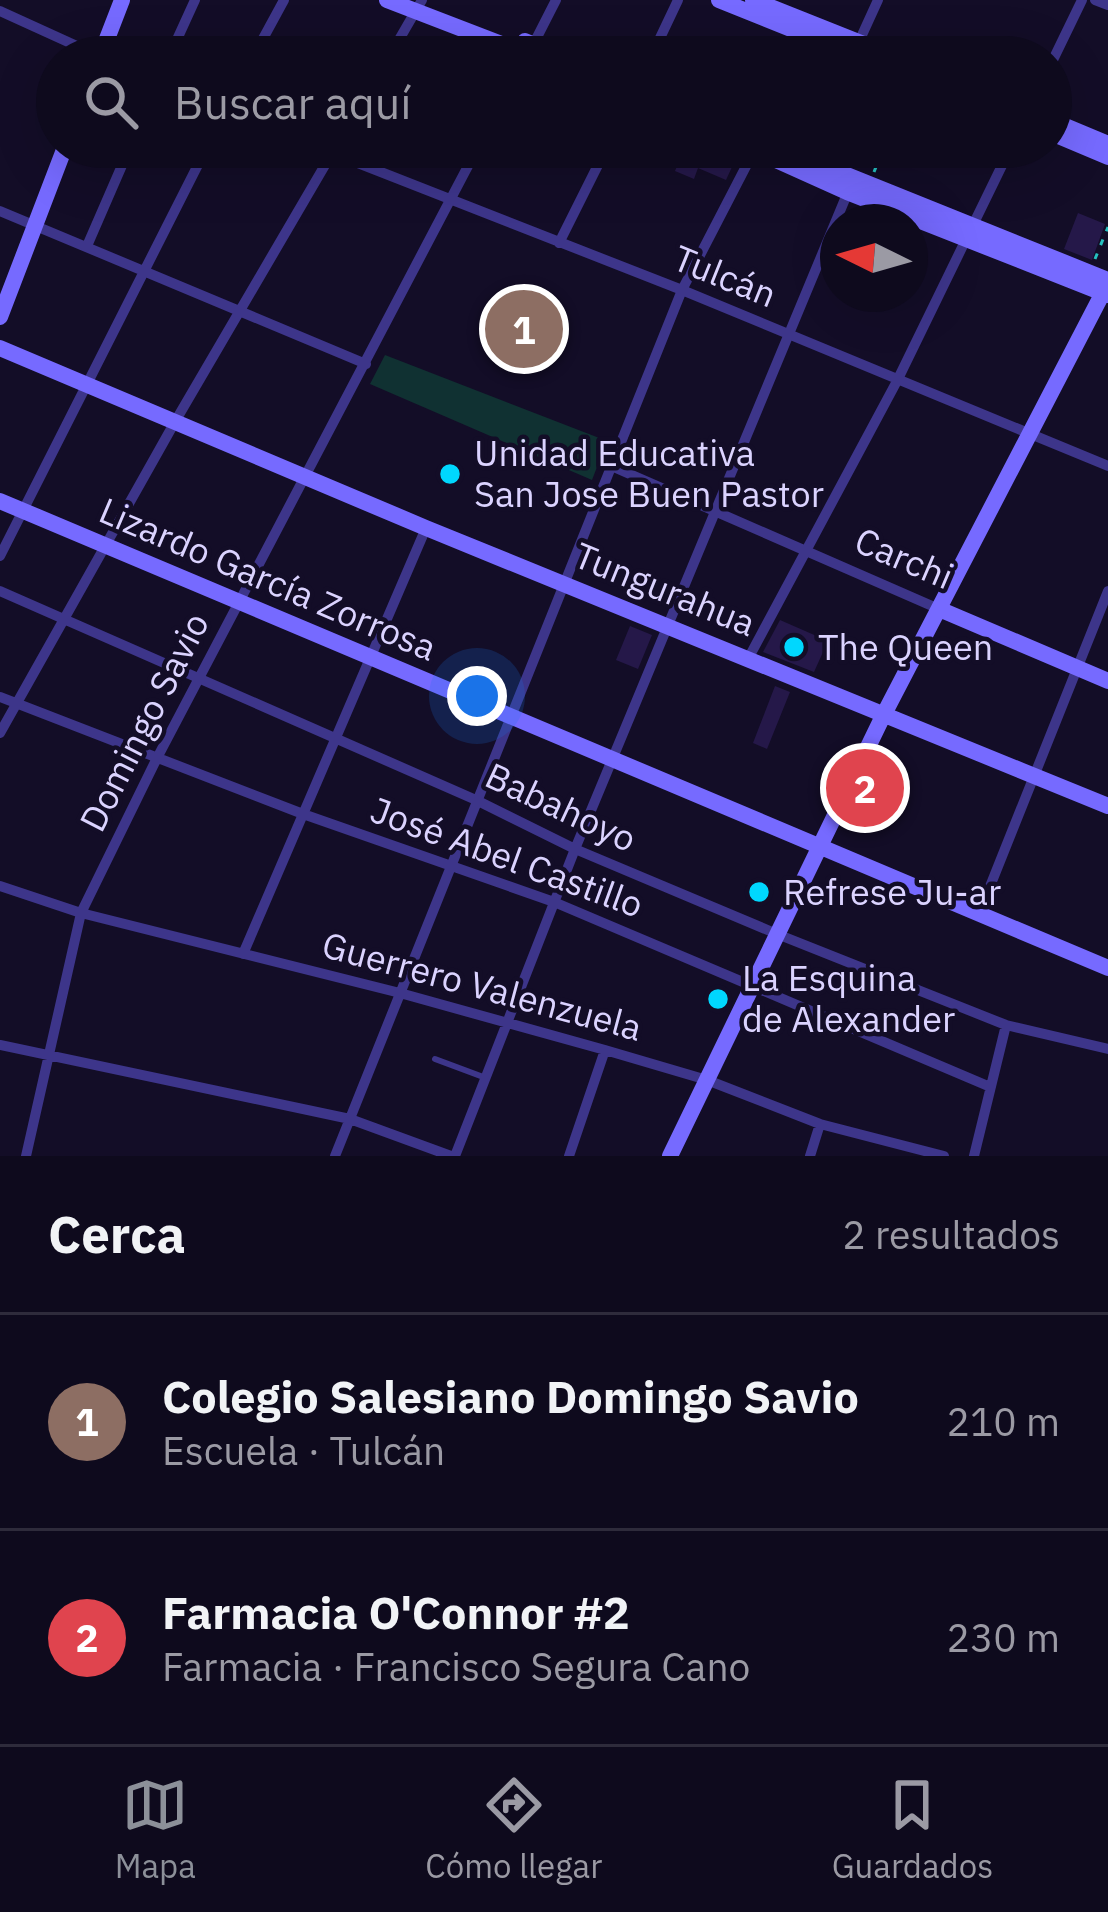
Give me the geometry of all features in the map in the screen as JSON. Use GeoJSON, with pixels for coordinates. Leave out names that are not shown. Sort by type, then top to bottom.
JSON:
{"type":"FeatureCollection","features":[{"type":"Feature","properties":{"kind":"main road"},"geometry":{"type":"LineString","coordinates":[[108,36],[122,0]]}},
{"type":"Feature","properties":{"kind":"main road"},"geometry":{"type":"LineString","coordinates":[[387,0],[419,3],[493,36]]}},
{"type":"Feature","properties":{"kind":"main road"},"geometry":{"type":"LineString","coordinates":[[719,0],[817,32]]}},
{"type":"Feature","properties":{"kind":"main road"},"geometry":{"type":"LineString","coordinates":[[753,0],[826,36]]}},
{"type":"Feature","properties":{"kind":"main road"},"geometry":{"type":"LineString","coordinates":[[1072,129],[1108,144]]}},
{"type":"Feature","properties":{"kind":"main road"},"geometry":{"type":"LineString","coordinates":[[1072,142],[1108,157]]}},
{"type":"Feature","properties":{"kind":"main road"},"geometry":{"type":"LineString","coordinates":[[0,317],[57,168]]}},
{"type":"Feature","properties":{"kind":"main road"},"geometry":{"type":"LineString","coordinates":[[812,168],[1107,288]]}},
{"type":"Feature","properties":{"kind":"main road"},"geometry":{"type":"LineString","coordinates":[[970,231],[1089,271],[1107,288]]}},
{"type":"Feature","properties":{"kind":"main road"},"geometry":{"type":"LineString","coordinates":[[670,1156],[883,716],[1107,288]]}},
{"type":"Feature","properties":{"kind":"main road","name":"Tungurahua"},"geometry":{"type":"LineString","coordinates":[[0,347],[426,528],[1108,806]]}},
{"type":"Feature","properties":{"kind":"main road","name":"Lizardo García Zorrosa"},"geometry":{"type":"LineString","coordinates":[[0,501],[1108,968]]}},
{"type":"Feature","properties":{"kind":"main road","name":"Carchi"},"geometry":{"type":"LineString","coordinates":[[939,609],[1108,681]]}},
{"type":"Feature","properties":{"kind":"street"},"geometry":{"type":"LineString","coordinates":[[178,36],[194,0]]}},
{"type":"Feature","properties":{"kind":"street"},"geometry":{"type":"LineString","coordinates":[[265,36],[284,0]]}},
{"type":"Feature","properties":{"kind":"street"},"geometry":{"type":"LineString","coordinates":[[539,36],[556,0]]}},
{"type":"Feature","properties":{"kind":"street"},"geometry":{"type":"LineString","coordinates":[[660,36],[678,0]]}},
{"type":"Feature","properties":{"kind":"street"},"geometry":{"type":"LineString","coordinates":[[864,36],[878,0]]}},
{"type":"Feature","properties":{"kind":"street"},"geometry":{"type":"LineString","coordinates":[[1065,36],[1082,0]]}},
{"type":"Feature","properties":{"kind":"street"},"geometry":{"type":"LineString","coordinates":[[1095,0],[1108,5]]}},
{"type":"Feature","properties":{"kind":"street"},"geometry":{"type":"LineString","coordinates":[[401,36],[419,3]]}},
{"type":"Feature","properties":{"kind":"street"},"geometry":{"type":"LineString","coordinates":[[0,11],[54,36]]}},
{"type":"Feature","properties":{"kind":"street"},"geometry":{"type":"LineString","coordinates":[[87,245],[121,168]]}},
{"type":"Feature","properties":{"kind":"street"},"geometry":{"type":"LineString","coordinates":[[0,556],[195,168]]}},
{"type":"Feature","properties":{"kind":"street"},"geometry":{"type":"LineString","coordinates":[[0,734],[324,168]]}},
{"type":"Feature","properties":{"kind":"street","name":"Tulcán"},"geometry":{"type":"LineString","coordinates":[[376,168],[1108,466]]}},
{"type":"Feature","properties":{"kind":"street","name":"Domingo Savio"},"geometry":{"type":"LineString","coordinates":[[26,1156],[81,913],[156,760],[467,168]]}},
{"type":"Feature","properties":{"kind":"street"},"geometry":{"type":"LineString","coordinates":[[559,243],[596,168]]}},
{"type":"Feature","properties":{"kind":"street"},"geometry":{"type":"LineString","coordinates":[[335,1156],[682,290],[749,168]]}},
{"type":"Feature","properties":{"kind":"street"},"geometry":{"type":"LineString","coordinates":[[748,659],[897,381],[1001,168]]}},
{"type":"Feature","properties":{"kind":"street"},"geometry":{"type":"LineString","coordinates":[[0,1045],[350,1118],[453,1156],[575,849],[789,334],[856,185]]}},
{"type":"Feature","properties":{"kind":"street"},"geometry":{"type":"LineString","coordinates":[[0,211],[366,364]]}},
{"type":"Feature","properties":{"kind":"street","name":"Carchi"},"geometry":{"type":"LineString","coordinates":[[609,465],[939,609]]}},
{"type":"Feature","properties":{"kind":"street"},"geometry":{"type":"LineString","coordinates":[[243,954],[426,528]]}},
{"type":"Feature","properties":{"kind":"street","name":"Babahoyo"},"geometry":{"type":"LineString","coordinates":[[0,591],[476,800],[575,849],[777,934],[1006,1025],[1108,1049]]}},
{"type":"Feature","properties":{"kind":"street"},"geometry":{"type":"LineString","coordinates":[[979,914],[1108,591]]}},
{"type":"Feature","properties":{"kind":"street","name":"José Abel Castillo"},"geometry":{"type":"LineString","coordinates":[[0,697],[156,760],[554,902],[988,1086]]}},
{"type":"Feature","properties":{"kind":"street","name":"Guerrero Valenzuela"},"geometry":{"type":"LineString","coordinates":[[0,886],[81,913],[508,1022],[706,1080],[820,1124],[944,1156]]}},
{"type":"Feature","properties":{"kind":"street"},"geometry":{"type":"LineString","coordinates":[[974,1156],[1006,1025]]}},
{"type":"Feature","properties":{"kind":"street"},"geometry":{"type":"LineString","coordinates":[[568,1156],[605,1050]]}},
{"type":"Feature","properties":{"kind":"street"},"geometry":{"type":"LineString","coordinates":[[810,1156],[820,1124]]}},
{"type":"Feature","properties":{"kind":"lane"},"geometry":{"type":"LineString","coordinates":[[815,36],[817,32]]}},
{"type":"Feature","properties":{"kind":"lane"},"geometry":{"type":"LineString","coordinates":[[435,1059],[486,1078]]}},
{"type":"Feature","properties":{"kind":"path"},"geometry":{"type":"LineString","coordinates":[[856,185],[869,168]]}},
{"type":"Feature","properties":{"kind":"path"},"geometry":{"type":"LineString","coordinates":[[1089,271],[1108,227]]}},
{"type":"Feature","properties":{"kind":"green space"},"geometry":{"type":"Polygon","coordinates":[[[385,355],[607,441],[592,480],[370,384],[385,355]]]}},
{"type":"Feature","properties":{"kind":"building"},"geometry":{"type":"Polygon","coordinates":[[[676,168],[698,168],[694,179],[676,168]]]}},
{"type":"Feature","properties":{"kind":"building"},"geometry":{"type":"Polygon","coordinates":[[[698,168],[732,168],[726,180],[698,168]]]}},
{"type":"Feature","properties":{"kind":"building"},"geometry":{"type":"Polygon","coordinates":[[[1078,213],[1105,224],[1092,260],[1064,249],[1078,213]]]}},
{"type":"Feature","properties":{"kind":"building","name":"The Queen"},"geometry":{"type":"Polygon","coordinates":[[[780,620],[828,641],[814,672],[763,652],[780,620]]]}},
{"type":"Feature","properties":{"kind":"building"},"geometry":{"type":"Polygon","coordinates":[[[630,626],[652,635],[638,669],[616,660],[630,626]]]}},
{"type":"Feature","properties":{"kind":"building"},"geometry":{"type":"Polygon","coordinates":[[[775,686],[790,692],[767,749],[753,743],[775,686]]]}},
{"type":"Feature","properties":{"kind":"place","name":"Colegio Salesiano Domingo Savio"},"geometry":{"type":"Point","coordinates":[524,329]}},
{"type":"Feature","properties":{"kind":"place","name":"Unidad Educativa San Jose Buen Pastor"},"geometry":{"type":"Point","coordinates":[450,474]}},
{"type":"Feature","properties":{"kind":"place","name":"The Queen"},"geometry":{"type":"Point","coordinates":[794,647]}},
{"type":"Feature","properties":{"kind":"place","name":"Farmacia O'Connor #2"},"geometry":{"type":"Point","coordinates":[865,788]}},
{"type":"Feature","properties":{"kind":"place","name":"Refrese Ju-ar"},"geometry":{"type":"Point","coordinates":[759,892]}},
{"type":"Feature","properties":{"kind":"place","name":"La Esquina de Alexander"},"geometry":{"type":"Point","coordinates":[718,999]}}]}
